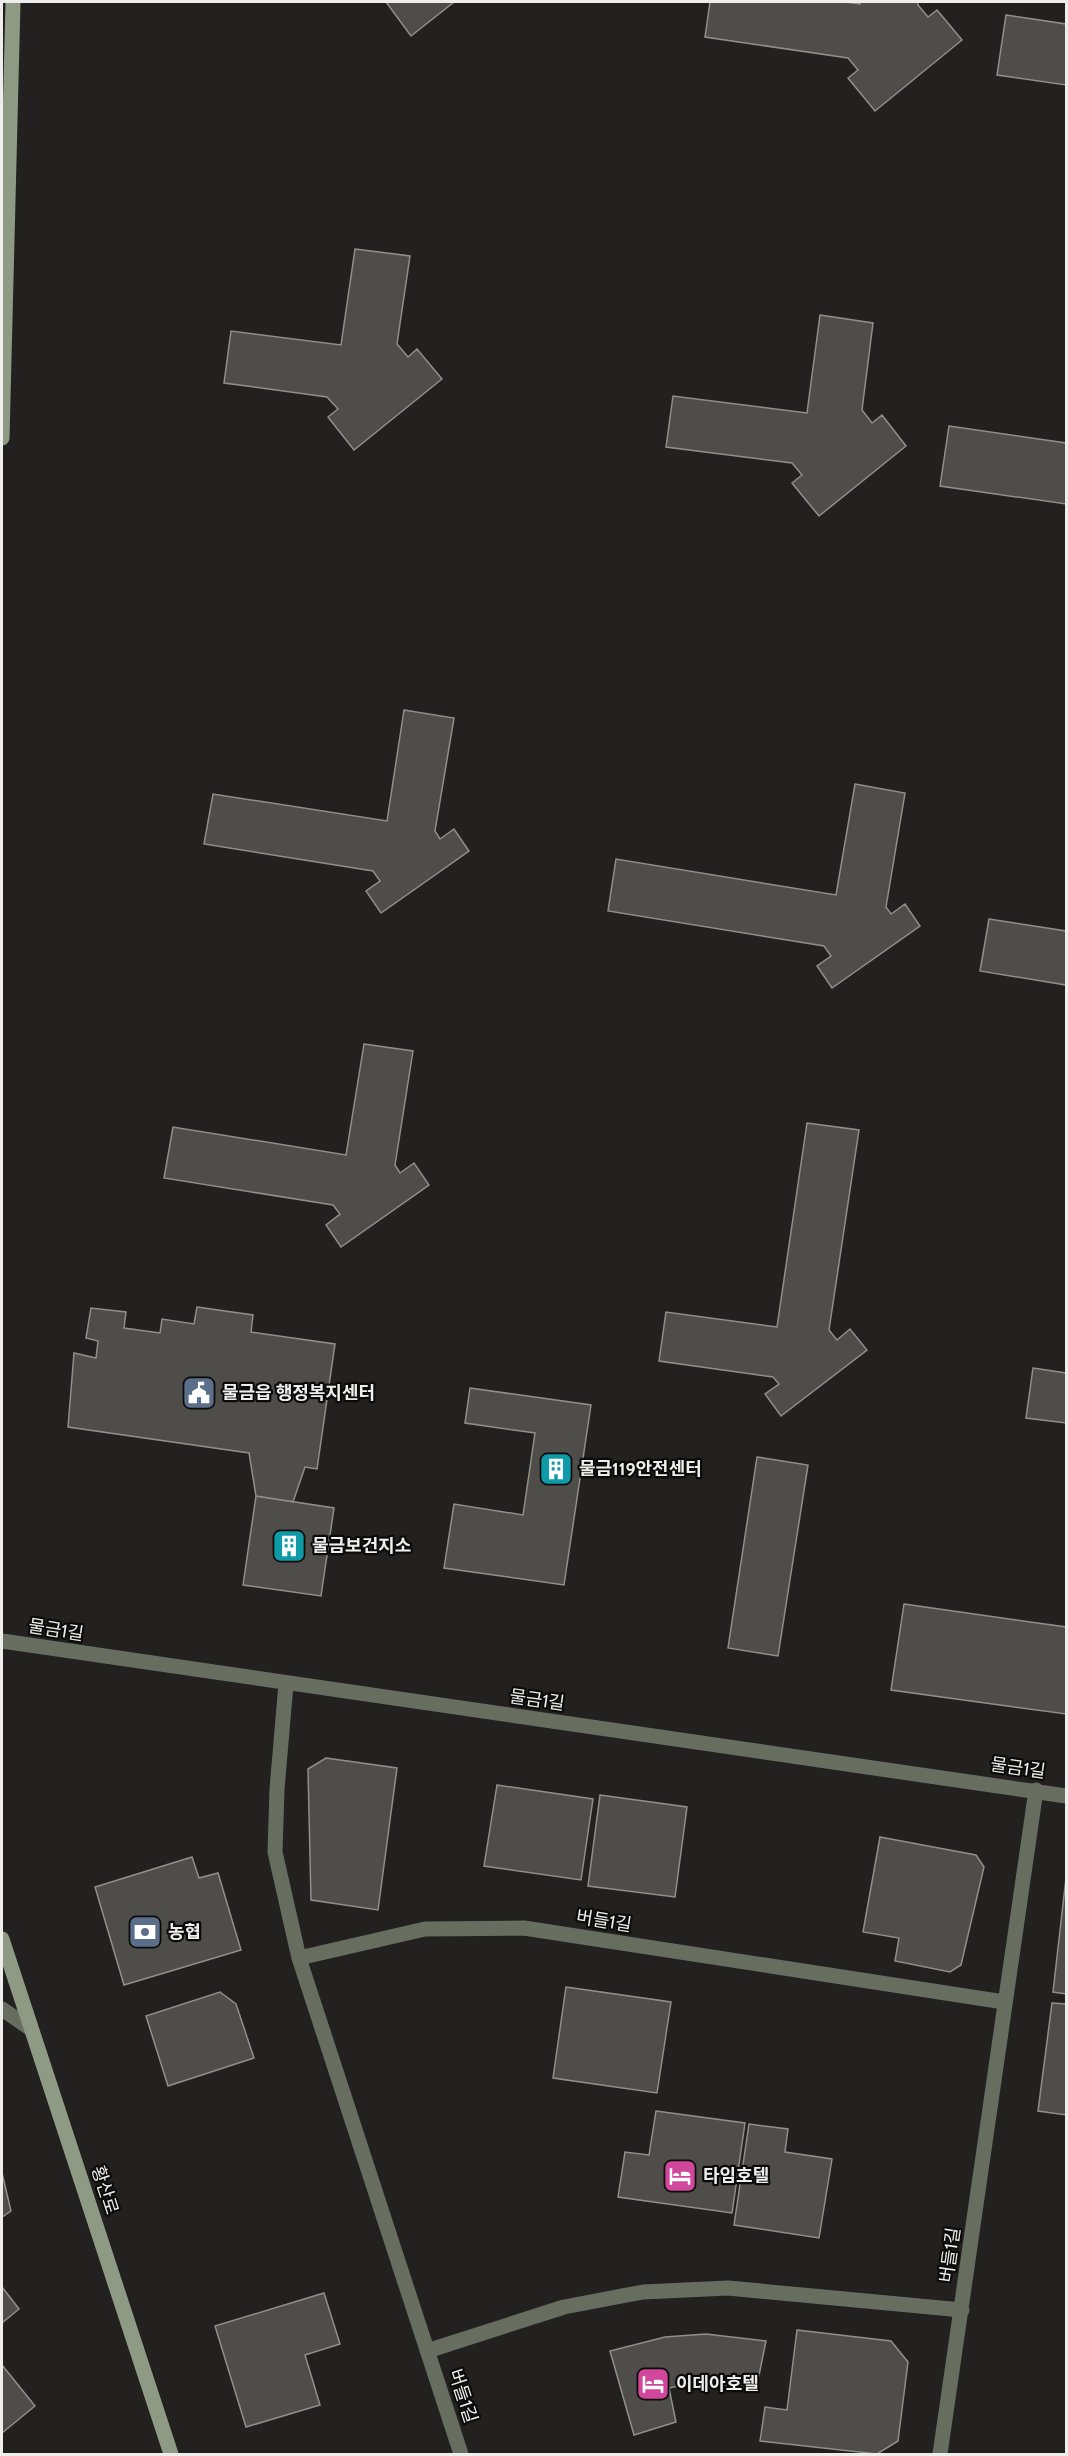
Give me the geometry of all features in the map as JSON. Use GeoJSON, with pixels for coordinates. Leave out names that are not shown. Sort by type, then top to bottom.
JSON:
{"type":"FeatureCollection","features":[{"type":"Feature","properties":{"kind":"main road"},"geometry":{"type":"LineString","coordinates":[[2,438],[13,2]]}},
{"type":"Feature","properties":{"kind":"main road","name":"황산로"},"geometry":{"type":"LineString","coordinates":[[2,1939],[171,2454]]}},
{"type":"Feature","properties":{"kind":"street"},"geometry":{"type":"LineString","coordinates":[[2,227],[7,253]]}},
{"type":"Feature","properties":{"kind":"street","name":"물금1길"},"geometry":{"type":"LineString","coordinates":[[2,1641],[1066,1796]]}},
{"type":"Feature","properties":{"kind":"street"},"geometry":{"type":"LineString","coordinates":[[286,1684],[277,1789],[275,1852],[299,1958]]}},
{"type":"Feature","properties":{"kind":"street"},"geometry":{"type":"LineString","coordinates":[[1004,2002],[1036,1790]]}},
{"type":"Feature","properties":{"kind":"street","name":"버들1길"},"geometry":{"type":"LineString","coordinates":[[461,2454],[299,1958],[425,1929],[524,1928],[1004,2002],[940,2454]]}},
{"type":"Feature","properties":{"kind":"street"},"geometry":{"type":"LineString","coordinates":[[2,2009],[31,2029]]}},
{"type":"Feature","properties":{"kind":"street","name":"버들1길"},"geometry":{"type":"LineString","coordinates":[[427,2351],[564,2307],[643,2292],[728,2288],[962,2310]]}},
{"type":"Feature","properties":{"kind":"building"},"geometry":{"type":"Polygon","coordinates":[[[386,2],[454,2],[411,36],[386,2]]]}},
{"type":"Feature","properties":{"kind":"building"},"geometry":{"type":"Polygon","coordinates":[[[710,2],[860,4],[860,2],[918,2],[928,17],[937,10],[962,40],[875,111],[848,78],[858,70],[848,58],[705,37],[710,2]]]}},
{"type":"Feature","properties":{"kind":"building"},"geometry":{"type":"Polygon","coordinates":[[[1006,15],[1066,24],[1066,85],[997,75],[1006,15]]]}},
{"type":"Feature","properties":{"kind":"building"},"geometry":{"type":"Polygon","coordinates":[[[355,249],[410,256],[397,344],[408,357],[417,349],[442,379],[354,450],[328,417],[338,409],[327,397],[224,383],[231,331],[341,345],[355,249]]]}},
{"type":"Feature","properties":{"kind":"building"},"geometry":{"type":"Polygon","coordinates":[[[820,315],[873,323],[862,410],[872,423],[882,415],[906,446],[819,516],[792,483],[802,475],[792,463],[666,447],[673,396],[807,413],[820,315]]]}},
{"type":"Feature","properties":{"kind":"building"},"geometry":{"type":"Polygon","coordinates":[[[949,426],[1066,443],[1066,504],[940,486],[949,426]]]}},
{"type":"Feature","properties":{"kind":"building"},"geometry":{"type":"Polygon","coordinates":[[[404,710],[454,718],[435,831],[440,839],[454,829],[469,851],[381,913],[366,891],[380,881],[373,871],[204,844],[213,794],[387,821],[404,710]]]}},
{"type":"Feature","properties":{"kind":"building"},"geometry":{"type":"Polygon","coordinates":[[[855,784],[905,793],[886,907],[891,914],[905,904],[920,926],[832,988],[817,966],[831,956],[824,946],[608,911],[616,859],[836,895],[855,784]]]}},
{"type":"Feature","properties":{"kind":"building"},"geometry":{"type":"Polygon","coordinates":[[[989,919],[1066,931],[1066,985],[980,971],[989,919]]]}},
{"type":"Feature","properties":{"kind":"building"},"geometry":{"type":"Polygon","coordinates":[[[364,1044],[413,1051],[395,1165],[400,1173],[414,1163],[429,1185],[341,1247],[326,1225],[340,1214],[333,1205],[164,1178],[173,1127],[346,1155],[364,1044]]]}},
{"type":"Feature","properties":{"kind":"building"},"geometry":{"type":"Polygon","coordinates":[[[807,1123],[859,1130],[829,1330],[837,1340],[850,1329],[867,1350],[781,1416],[765,1394],[779,1384],[773,1377],[659,1361],[666,1312],[777,1327],[807,1123]]]}},
{"type":"Feature","properties":{"kind":"building","name":"물금읍 행정복지센터"},"geometry":{"type":"Polygon","coordinates":[[[197,1307],[253,1315],[251,1332],[335,1344],[317,1469],[305,1467],[293,1502],[256,1496],[249,1453],[68,1427],[74,1353],[96,1358],[98,1341],[86,1338],[91,1308],[126,1312],[124,1328],[160,1333],[162,1319],[194,1324],[197,1307]]]}},
{"type":"Feature","properties":{"kind":"building"},"geometry":{"type":"Polygon","coordinates":[[[1033,1368],[1066,1373],[1066,1423],[1026,1418],[1033,1368]]]}},
{"type":"Feature","properties":{"kind":"building","name":"물금119안전센터"},"geometry":{"type":"Polygon","coordinates":[[[470,1388],[591,1405],[564,1585],[444,1568],[454,1504],[523,1515],[535,1433],[465,1423],[470,1388]]]}},
{"type":"Feature","properties":{"kind":"building"},"geometry":{"type":"Polygon","coordinates":[[[757,1457],[808,1465],[778,1656],[728,1648],[757,1457]]]}},
{"type":"Feature","properties":{"kind":"building","name":"물금보건지소"},"geometry":{"type":"Polygon","coordinates":[[[256,1496],[334,1508],[321,1596],[243,1585],[256,1496]]]}},
{"type":"Feature","properties":{"kind":"building"},"geometry":{"type":"Polygon","coordinates":[[[904,1604],[1066,1627],[1066,1714],[891,1690],[904,1604]]]}},
{"type":"Feature","properties":{"kind":"building"},"geometry":{"type":"Polygon","coordinates":[[[326,1758],[397,1768],[378,1910],[311,1900],[308,1769],[326,1758]]]}},
{"type":"Feature","properties":{"kind":"building"},"geometry":{"type":"Polygon","coordinates":[[[497,1785],[593,1799],[581,1880],[484,1866],[497,1785]]]}},
{"type":"Feature","properties":{"kind":"building"},"geometry":{"type":"Polygon","coordinates":[[[600,1795],[687,1807],[675,1897],[588,1886],[600,1795]]]}},
{"type":"Feature","properties":{"kind":"building"},"geometry":{"type":"Polygon","coordinates":[[[880,1837],[976,1855],[984,1867],[961,1965],[950,1972],[895,1961],[899,1938],[863,1932],[880,1837]]]}},
{"type":"Feature","properties":{"kind":"building"},"geometry":{"type":"Polygon","coordinates":[[[192,1857],[199,1878],[218,1873],[241,1950],[124,1985],[95,1887],[192,1857]]]}},
{"type":"Feature","properties":{"kind":"building"},"geometry":{"type":"Polygon","coordinates":[[[1066,1878],[1066,1994],[1053,1992],[1066,1878]]]}},
{"type":"Feature","properties":{"kind":"building"},"geometry":{"type":"Polygon","coordinates":[[[566,1987],[671,2002],[657,2093],[553,2078],[566,1987]]]}},
{"type":"Feature","properties":{"kind":"building"},"geometry":{"type":"Polygon","coordinates":[[[220,1992],[236,2004],[254,2058],[168,2086],[146,2016],[220,1992]]]}},
{"type":"Feature","properties":{"kind":"building"},"geometry":{"type":"Polygon","coordinates":[[[1052,2003],[1066,2004],[1066,2115],[1038,2111],[1052,2003]]]}},
{"type":"Feature","properties":{"kind":"building","name":"타임호텔"},"geometry":{"type":"Polygon","coordinates":[[[656,2111],[745,2123],[732,2213],[618,2197],[625,2152],[649,2155],[656,2111]]]}},
{"type":"Feature","properties":{"kind":"building"},"geometry":{"type":"Polygon","coordinates":[[[749,2124],[788,2129],[785,2152],[832,2159],[819,2238],[734,2225],[749,2124]]]}},
{"type":"Feature","properties":{"kind":"building"},"geometry":{"type":"Polygon","coordinates":[[[2,2173],[11,2211],[2,2217],[2,2173]]]}},
{"type":"Feature","properties":{"kind":"building"},"geometry":{"type":"Polygon","coordinates":[[[2,2287],[19,2309],[2,2323],[2,2287]]]}},
{"type":"Feature","properties":{"kind":"building"},"geometry":{"type":"Polygon","coordinates":[[[324,2293],[340,2344],[305,2355],[320,2405],[246,2427],[215,2326],[324,2293]]]}},
{"type":"Feature","properties":{"kind":"building"},"geometry":{"type":"Polygon","coordinates":[[[797,2330],[891,2341],[908,2362],[898,2441],[877,2454],[760,2441],[765,2407],[787,2410],[797,2330]]]}},
{"type":"Feature","properties":{"kind":"building","name":"이데아호텔"},"geometry":{"type":"Polygon","coordinates":[[[706,2334],[766,2341],[756,2390],[693,2383],[669,2388],[676,2422],[634,2435],[610,2351],[665,2337],[706,2334]]]}},
{"type":"Feature","properties":{"kind":"building"},"geometry":{"type":"Polygon","coordinates":[[[2,2365],[35,2406],[2,2433],[2,2365]]]}},
{"type":"Feature","properties":{"kind":"place","name":"물금읍 행정복지센터"},"geometry":{"type":"Point","coordinates":[199,1393]}},
{"type":"Feature","properties":{"kind":"place","name":"물금119안전센터"},"geometry":{"type":"Point","coordinates":[556,1469]}},
{"type":"Feature","properties":{"kind":"place","name":"물금보건지소"},"geometry":{"type":"Point","coordinates":[289,1546]}},
{"type":"Feature","properties":{"kind":"place","name":"농협"},"geometry":{"type":"Point","coordinates":[145,1932]}},
{"type":"Feature","properties":{"kind":"place","name":"타임호텔"},"geometry":{"type":"Point","coordinates":[680,2176]}},
{"type":"Feature","properties":{"kind":"place","name":"이데아호텔"},"geometry":{"type":"Point","coordinates":[653,2384]}}]}
